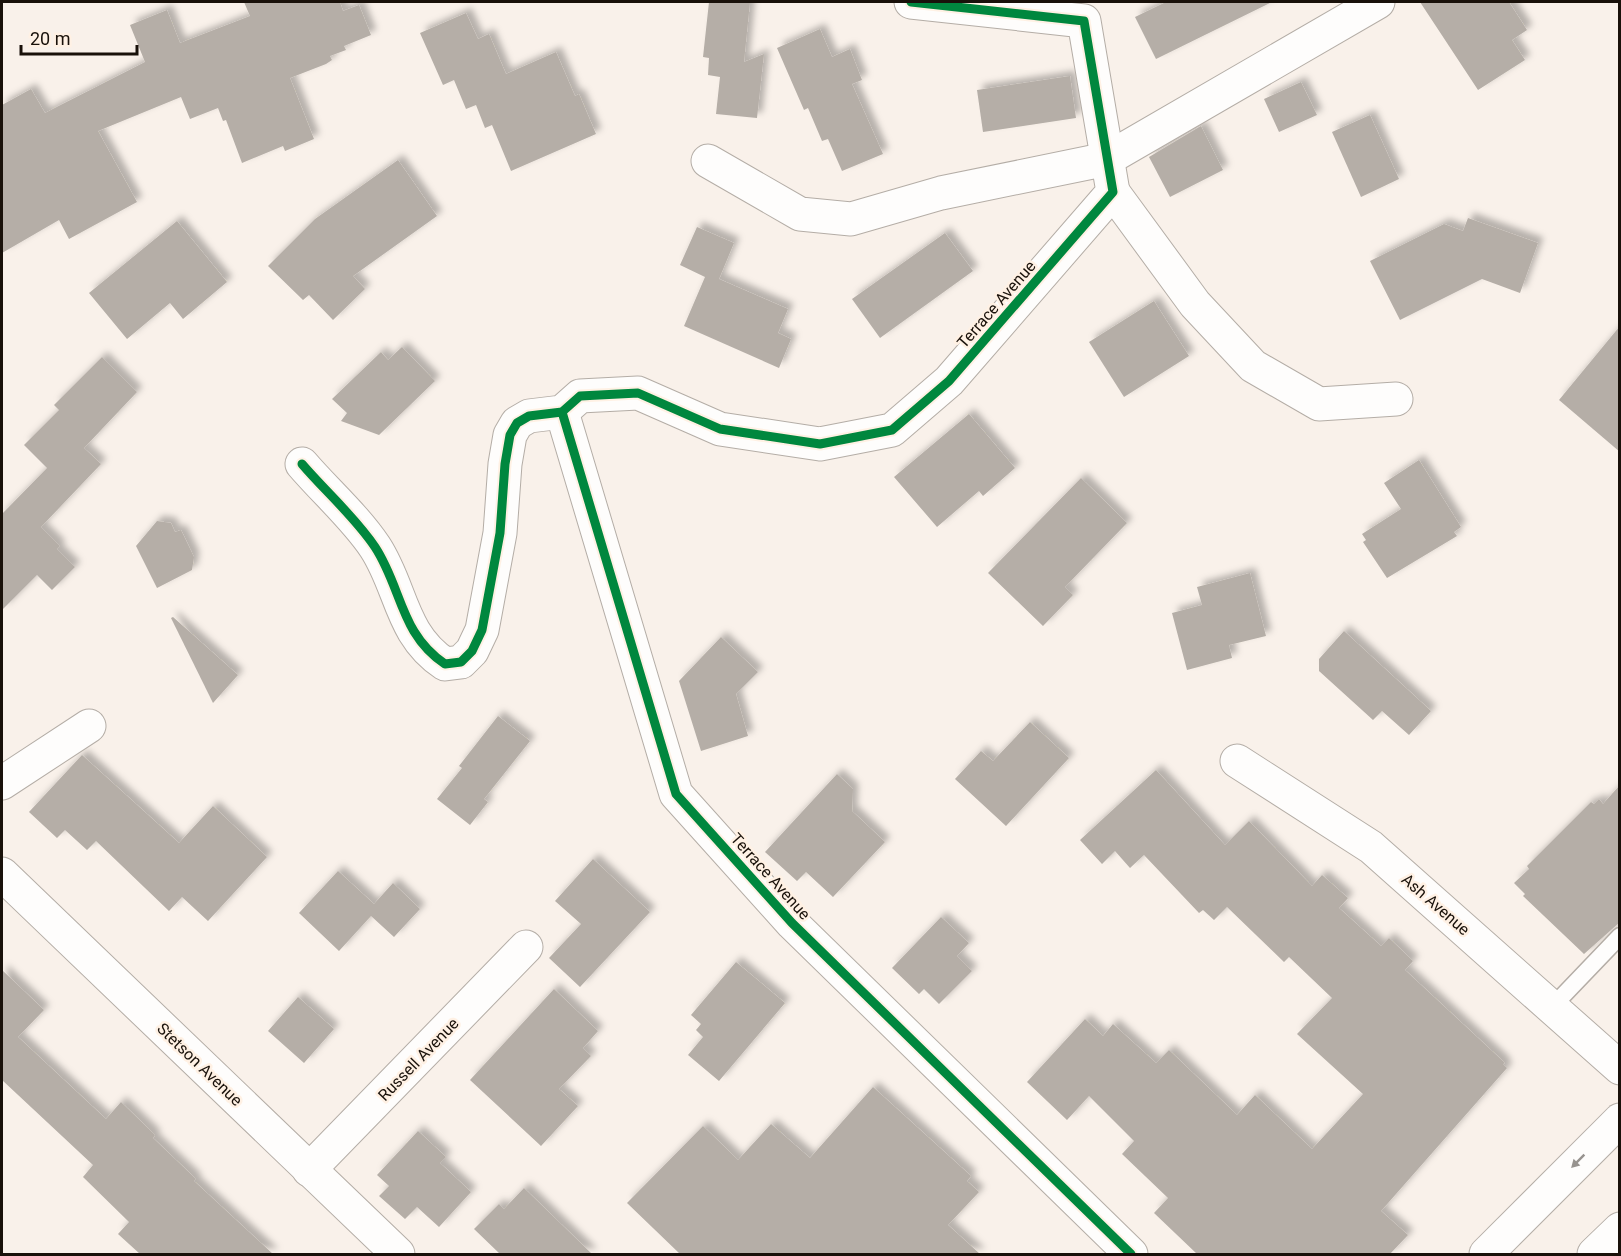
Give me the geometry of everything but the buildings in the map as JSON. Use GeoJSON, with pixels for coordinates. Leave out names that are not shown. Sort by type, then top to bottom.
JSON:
{"type":"FeatureCollection","features":[{"type":"Feature","properties":{"kind":"street"},"geometry":{"type":"LineString","coordinates":[[911,2],[1084,21],[1113,192],[1195,304],[1253,366],[1318,404],[1395,399]]}},
{"type":"Feature","properties":{"kind":"street"},"geometry":{"type":"LineString","coordinates":[[708,161],[800,214],[851,219],[941,193],[1107,159],[1378,2]]}},
{"type":"Feature","properties":{"kind":"street","name":"Terrace Avenue"},"geometry":{"type":"LineString","coordinates":[[302,464],[375,548],[403,613],[428,653],[445,664],[461,662],[472,651],[482,630],[500,533],[505,464],[510,435],[517,423],[530,416],[562,412],[580,396],[638,393],[720,429],[820,444],[892,430],[949,381],[1113,192]]}},
{"type":"Feature","properties":{"kind":"street","name":"Terrace Avenue"},"geometry":{"type":"LineString","coordinates":[[562,412],[676,794],[792,923],[1131,1254]]}},
{"type":"Feature","properties":{"kind":"street"},"geometry":{"type":"LineString","coordinates":[[2,783],[89,726]]}},
{"type":"Feature","properties":{"kind":"street","name":"Ash Avenue"},"geometry":{"type":"LineString","coordinates":[[1237,761],[1371,847],[1553,1006],[1620,1068]]}},
{"type":"Feature","properties":{"kind":"street","name":"Stetson Avenue"},"geometry":{"type":"LineString","coordinates":[[2,874],[398,1254]]}},
{"type":"Feature","properties":{"kind":"street","name":"Russell Avenue"},"geometry":{"type":"LineString","coordinates":[[309,1170],[526,947]]}},
{"type":"Feature","properties":{"kind":"street"},"geometry":{"type":"LineString","coordinates":[[1486,1254],[1620,1120]]}},
{"type":"Feature","properties":{"kind":"street"},"geometry":{"type":"LineString","coordinates":[[1594,1254],[1620,1228]]}},
{"type":"Feature","properties":{"kind":"lane"},"geometry":{"type":"LineString","coordinates":[[1553,1006],[1620,936]]}},
{"type":"Feature","properties":{"kind":"cycle path"},"geometry":{"type":"LineString","coordinates":[[302,464],[375,547],[391,578],[410,625],[430,652],[445,664],[461,662],[472,651],[482,630],[500,533],[505,464],[510,435],[517,423],[529,416],[562,412],[580,396],[638,393],[720,429],[820,444],[892,430],[949,381],[1113,192],[1084,21],[911,2]]}},
{"type":"Feature","properties":{"kind":"cycle path"},"geometry":{"type":"LineString","coordinates":[[562,412],[676,794],[792,923],[1131,1254]]}}]}
